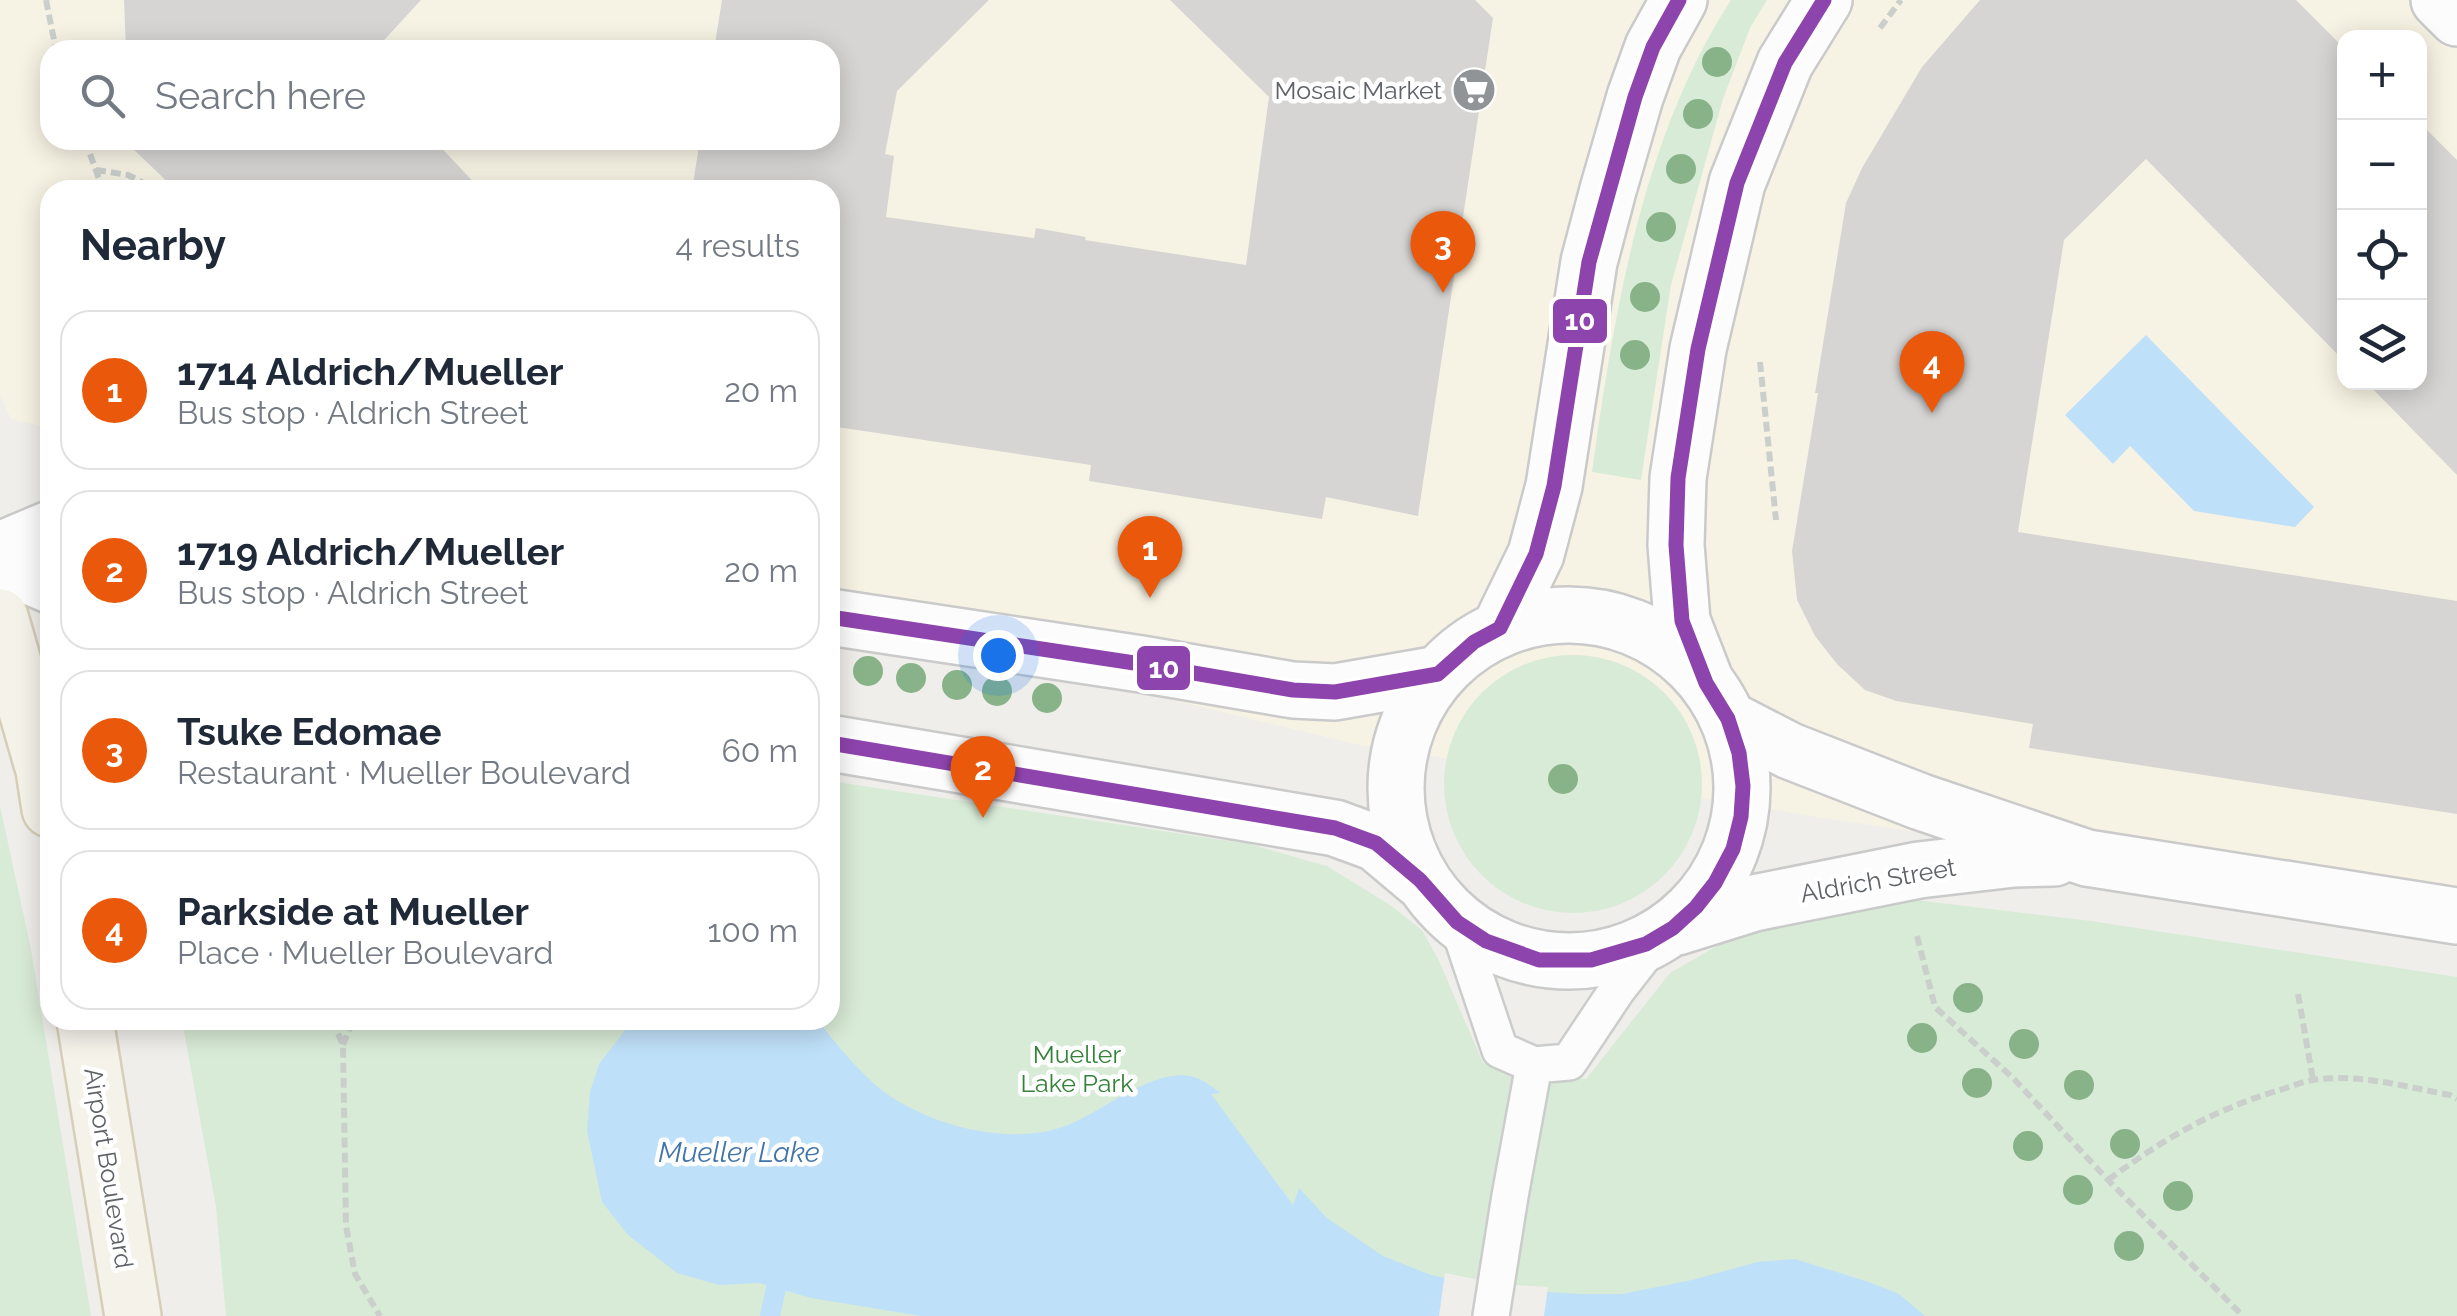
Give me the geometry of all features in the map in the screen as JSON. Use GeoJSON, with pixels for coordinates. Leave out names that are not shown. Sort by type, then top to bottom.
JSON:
{"type":"FeatureCollection","features":[{"type":"Feature","properties":{"kind":"main road"},"geometry":{"type":"LineString","coordinates":[[0,617],[40,756]]}},
{"type":"Feature","properties":{"kind":"main road","name":"Airport Boulevard"},"geometry":{"type":"LineString","coordinates":[[87,1030],[133,1316]]}},
{"type":"Feature","properties":{"kind":"street"},"geometry":{"type":"LineString","coordinates":[[1500,628],[1536,554],[1554,486],[1589,262],[1608,190],[1635,97],[1654,47],[1679,0]]}},
{"type":"Feature","properties":{"kind":"street"},"geometry":{"type":"LineString","coordinates":[[840,746],[1336,828],[1376,843],[1420,880],[1458,922],[1486,941],[1539,960],[1591,960],[1646,944],[1667,932],[1696,908],[1715,884],[1733,849],[1741,818],[1743,786],[1740,752],[1682,621],[1676,546],[1678,478],[1698,349],[1737,183],[1784,62],[1824,0]]}},
{"type":"Feature","properties":{"kind":"street"},"geometry":{"type":"LineString","coordinates":[[2439,0],[2457,18]]}},
{"type":"Feature","properties":{"kind":"street"},"geometry":{"type":"LineString","coordinates":[[0,550],[40,533]]}},
{"type":"Feature","properties":{"kind":"street"},"geometry":{"type":"LineString","coordinates":[[0,564],[40,581]]}},
{"type":"Feature","properties":{"kind":"street"},"geometry":{"type":"LineString","coordinates":[[1420,880],[1400,830],[1394,778],[1399,749],[1420,697],[1438,674],[1474,642],[1500,628],[1554,615],[1615,621],[1652,636],[1678,653],[1717,701]]}},
{"type":"Feature","properties":{"kind":"street"},"geometry":{"type":"LineString","coordinates":[[840,618],[1294,690],[1336,692],[1438,674]]}},
{"type":"Feature","properties":{"kind":"street","name":"Aldrich Street"},"geometry":{"type":"LineString","coordinates":[[1717,701],[1790,751],[1903,796],[2087,858]]}},
{"type":"Feature","properties":{"kind":"street","name":"Aldrich Street"},"geometry":{"type":"LineString","coordinates":[[1667,932],[1754,903],[1919,870],[2014,858],[2087,858],[2457,916]]}},
{"type":"Feature","properties":{"kind":"lane"},"geometry":{"type":"LineString","coordinates":[[1458,922],[1500,1050],[1534,1066],[1569,1062],[1617,990],[1667,932]]}},
{"type":"Feature","properties":{"kind":"lane"},"geometry":{"type":"LineString","coordinates":[[1491,1316],[1534,1066]]}},
{"type":"Feature","properties":{"kind":"path"},"geometry":{"type":"LineString","coordinates":[[46,0],[54,40]]}},
{"type":"Feature","properties":{"kind":"path"},"geometry":{"type":"LineString","coordinates":[[89,150],[100,180]]}},
{"type":"Feature","properties":{"kind":"path"},"geometry":{"type":"LineString","coordinates":[[96,170],[138,180]]}},
{"type":"Feature","properties":{"kind":"path"},"geometry":{"type":"LineString","coordinates":[[1760,353],[1776,520]]}},
{"type":"Feature","properties":{"kind":"path"},"geometry":{"type":"LineString","coordinates":[[1916,936],[1935,1006],[2014,1080],[2244,1316]]}},
{"type":"Feature","properties":{"kind":"path"},"geometry":{"type":"LineString","coordinates":[[2298,994],[2314,1080]]}},
{"type":"Feature","properties":{"kind":"path"},"geometry":{"type":"LineString","coordinates":[[337,1030],[344,1046]]}},
{"type":"Feature","properties":{"kind":"path"},"geometry":{"type":"LineString","coordinates":[[350,1030],[344,1046],[346,1226],[355,1274],[380,1316]]}},
{"type":"Feature","properties":{"kind":"path"},"geometry":{"type":"LineString","coordinates":[[2108,1180],[2154,1146],[2204,1118],[2314,1080],[2370,1080],[2457,1099]]}},
{"type":"Feature","properties":{"kind":"shaded area"},"geometry":{"type":"Polygon","coordinates":[[[0,0],[2457,0],[2457,917],[1355,744],[840,619],[840,180],[40,180],[40,426],[11,419],[0,396],[0,0]]]}},
{"type":"Feature","properties":{"kind":"green space"},"geometry":{"type":"Polygon","coordinates":[[[1731,0],[1767,0],[1750,28],[1723,99],[1671,285],[1641,480],[1592,472],[1610,350],[1636,228],[1675,109],[1700,53],[1731,0]]]}},
{"type":"Feature","properties":{"kind":"green space"},"geometry":{"type":"Polygon","coordinates":[[[1573,655],[1622,665],[1664,693],[1692,735],[1702,784],[1692,833],[1664,875],[1622,903],[1573,913],[1524,903],[1482,875],[1454,833],[1444,784],[1454,735],[1482,693],[1524,665],[1573,655]]]}},
{"type":"Feature","properties":{"kind":"green space","name":"Mueller Lake Park"},"geometry":{"type":"Polygon","coordinates":[[[840,783],[1249,844],[1327,866],[1422,930],[1483,1063],[1586,1079],[1670,973],[1736,935],[1840,904],[1915,900],[2091,921],[2457,977],[2457,1316],[226,1316],[216,1207],[184,1030],[840,1030],[840,783]]]}},
{"type":"Feature","properties":{"kind":"green space"},"geometry":{"type":"Polygon","coordinates":[[[0,806],[31,949],[40,1030],[44,1030],[91,1316],[0,1316],[0,806]]]}},
{"type":"Feature","properties":{"kind":"water"},"geometry":{"type":"Polygon","coordinates":[[[2146,335],[2314,507],[2295,527],[2194,511],[2130,446],[2113,464],[2065,415],[2146,335]]]}},
{"type":"Feature","properties":{"kind":"water","name":"Mueller Lake"},"geometry":{"type":"Polygon","coordinates":[[[625,1030],[825,1030],[879,1088],[920,1113],[969,1129],[1021,1134],[1068,1125],[1163,1078],[1194,1077],[1221,1093],[1211,1094],[1293,1205],[1299,1188],[1327,1218],[1383,1256],[1431,1275],[1499,1289],[1622,1294],[1757,1262],[1795,1259],[1899,1294],[1925,1316],[921,1316],[811,1298],[759,1283],[719,1285],[677,1273],[628,1235],[602,1202],[587,1131],[590,1092],[599,1064],[625,1030]]]}},
{"type":"Feature","properties":{"kind":"pier"},"geometry":{"type":"Polygon","coordinates":[[[1445,1273],[1500,1284],[1548,1287],[1544,1316],[1439,1316],[1445,1273]]]}},
{"type":"Feature","properties":{"kind":"building"},"geometry":{"type":"Polygon","coordinates":[[[124,0],[421,0],[384,40],[126,40],[124,0]]]}},
{"type":"Feature","properties":{"kind":"building"},"geometry":{"type":"Polygon","coordinates":[[[722,0],[989,0],[897,91],[885,154],[894,156],[886,217],[1034,238],[1036,228],[1086,237],[1085,240],[1246,265],[1269,97],[1170,0],[1475,0],[1493,18],[1418,516],[1326,497],[1322,519],[1089,481],[1091,465],[840,427],[840,180],[694,180],[698,150],[840,150],[840,40],[716,40],[722,0]]]}},
{"type":"Feature","properties":{"kind":"building"},"geometry":{"type":"Polygon","coordinates":[[[1980,0],[2296,0],[2337,41],[2337,354],[2146,159],[2064,240],[2018,532],[2457,601],[2457,814],[2029,748],[2033,724],[1896,701],[1865,690],[1815,636],[1797,600],[1792,551],[1846,203],[1862,168],[1922,67],[1980,0]]]}},
{"type":"Feature","properties":{"kind":"building"},"geometry":{"type":"Polygon","coordinates":[[[2427,130],[2457,160],[2457,475],[2374,390],[2427,390],[2427,130]]]}},
{"type":"Feature","properties":{"kind":"building"},"geometry":{"type":"Polygon","coordinates":[[[134,150],[443,150],[472,180],[166,180],[134,150]]]}},
{"type":"Feature","properties":{"kind":"waterway"},"geometry":{"type":"LineString","coordinates":[[770,1316],[776,1288]]}},
{"type":"Feature","properties":{"kind":"transit line","name":"10"},"geometry":{"type":"LineString","coordinates":[[840,619],[1293,690],[1335,692],[1438,674],[1474,642],[1500,628],[1536,554],[1554,486],[1589,262],[1635,97],[1653,47],[1679,0]]}},
{"type":"Feature","properties":{"kind":"transit line","name":"10"},"geometry":{"type":"LineString","coordinates":[[840,745],[1335,828],[1376,843],[1420,880],[1457,922],[1486,941],[1539,960],[1591,960],[1646,944],[1673,928],[1715,883],[1733,849],[1743,786],[1739,753],[1728,719],[1706,683],[1682,621],[1676,545],[1678,478],[1698,349],[1737,183],[1785,63],[1824,0]]}},
{"type":"Feature","properties":{"kind":"place","name":"Mosaic Market"},"geometry":{"type":"Point","coordinates":[1474,90]}},
{"type":"Feature","properties":{"kind":"place","name":"Tsuke Edomae"},"geometry":{"type":"Point","coordinates":[1443,293]}},
{"type":"Feature","properties":{"kind":"place","name":"Parkside at Mueller"},"geometry":{"type":"Point","coordinates":[1932,413]}},
{"type":"Feature","properties":{"kind":"place","name":"1714 Aldrich/Mueller"},"geometry":{"type":"Point","coordinates":[1150,598]}},
{"type":"Feature","properties":{"kind":"place","name":"1719 Aldrich/Mueller"},"geometry":{"type":"Point","coordinates":[983,818]}}]}
